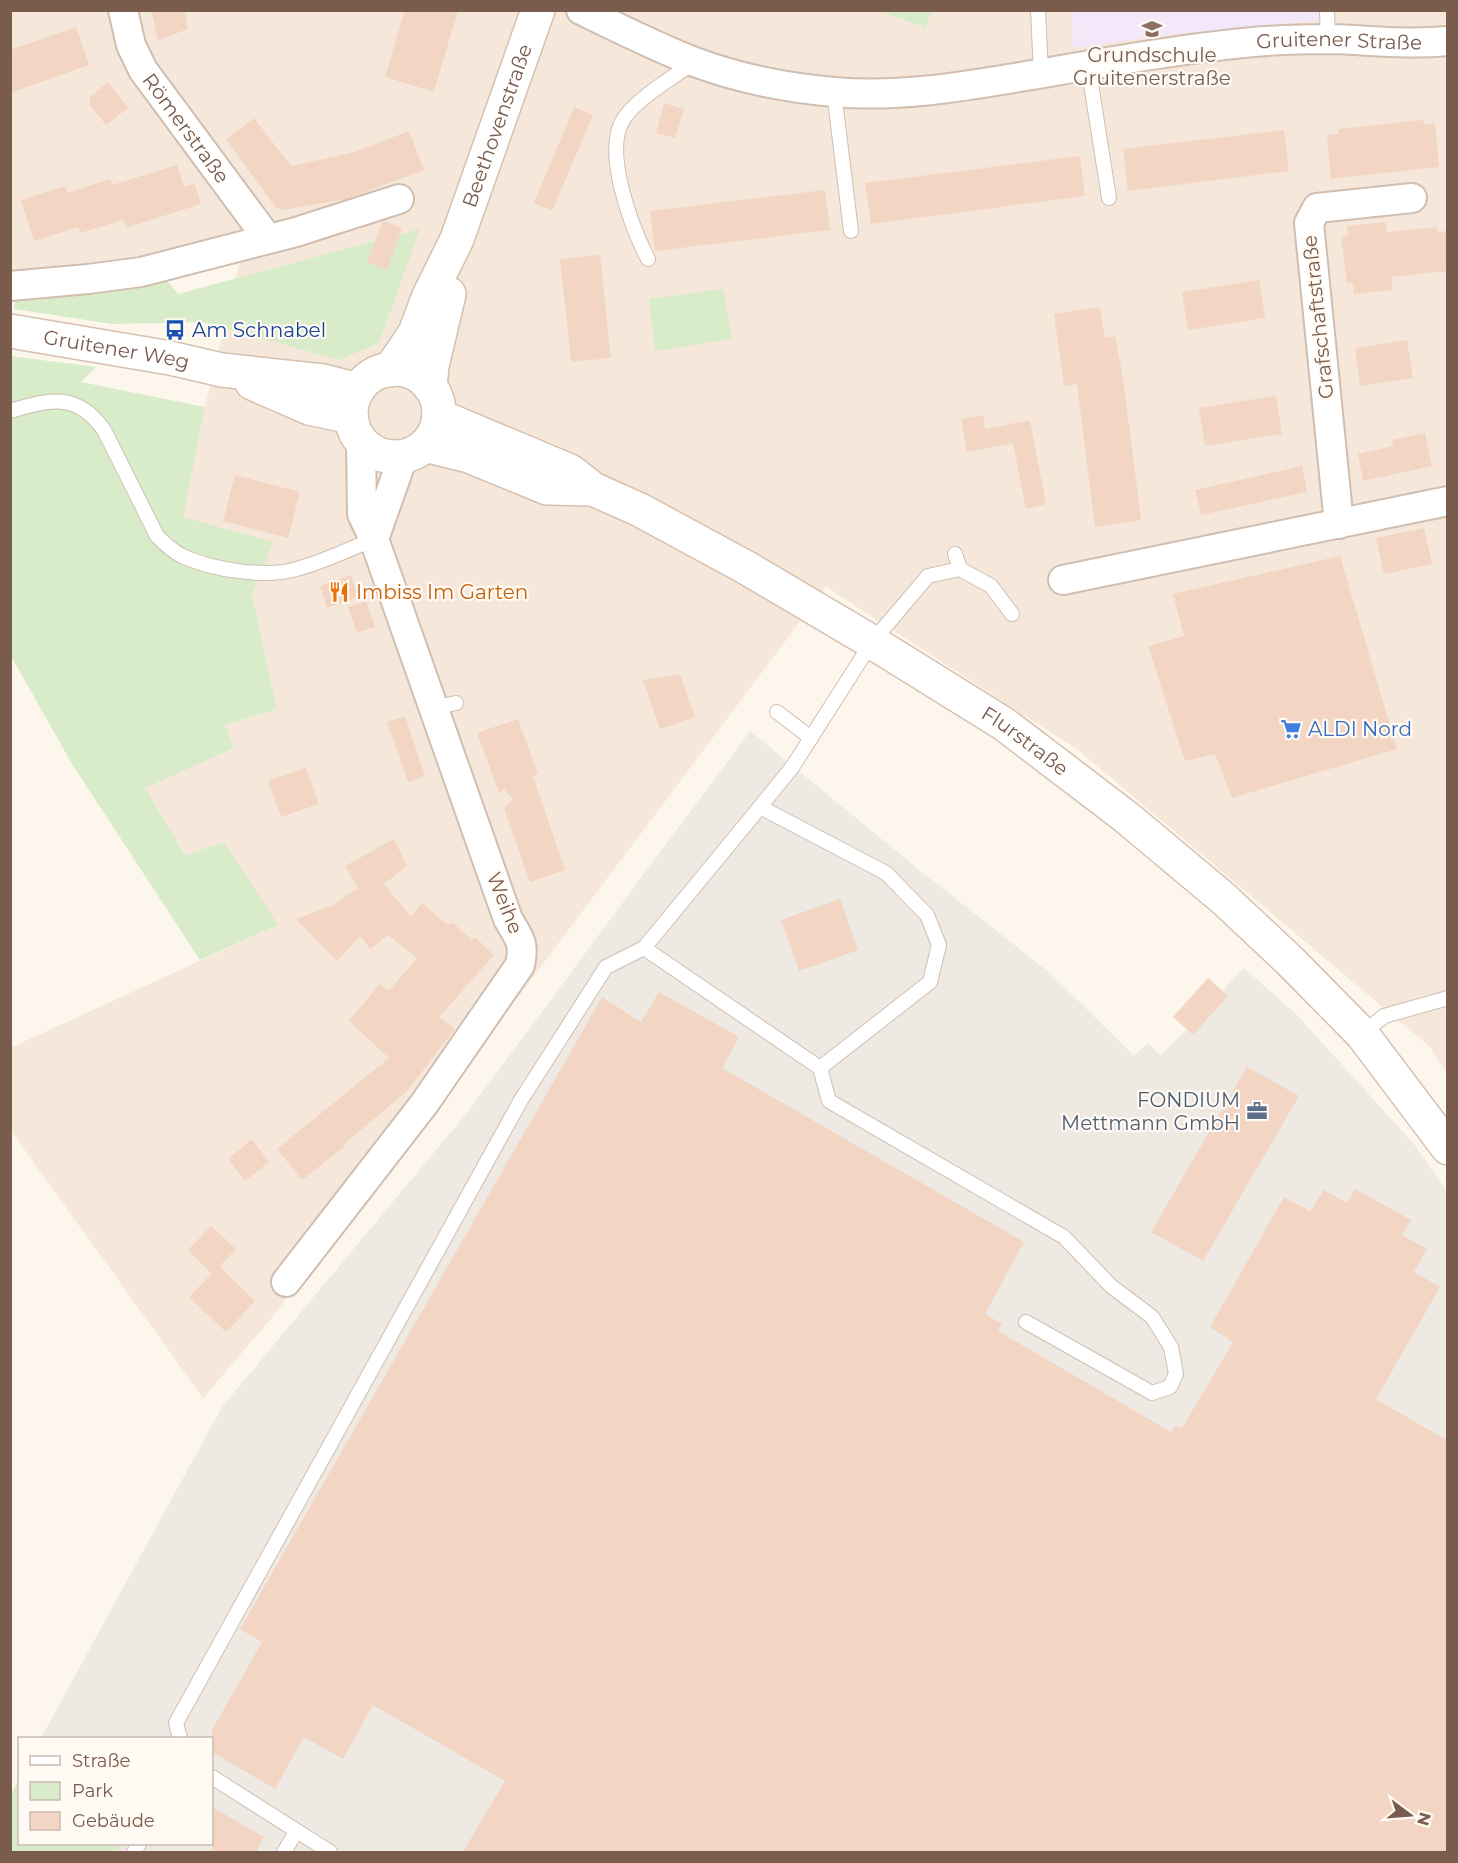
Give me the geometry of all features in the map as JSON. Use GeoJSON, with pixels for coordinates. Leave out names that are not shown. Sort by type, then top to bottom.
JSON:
{"type":"FeatureCollection","features":[{"type":"Feature","properties":{"kind":"main road","name":"Beethovenstraße"},"geometry":{"type":"LineString","coordinates":[[390,369],[415,333],[428,298],[458,239],[538,10]]}},
{"type":"Feature","properties":{"kind":"main road","name":"Beethovenstraße"},"geometry":{"type":"LineString","coordinates":[[424,426],[432,366],[447,307],[458,239]]}},
{"type":"Feature","properties":{"kind":"main road","name":"Gruitener Weg"},"geometry":{"type":"LineString","coordinates":[[10,331],[170,358],[222,370],[323,381],[357,416]]}},
{"type":"Feature","properties":{"kind":"main road"},"geometry":{"type":"LineString","coordinates":[[390,369],[413,373],[422,378],[424,426],[390,457],[371,450],[357,416],[366,380],[390,369]]}},
{"type":"Feature","properties":{"kind":"main road","name":"Flurstraße"},"geometry":{"type":"LineString","coordinates":[[424,426],[469,456],[547,488],[593,489],[640,510],[747,568],[1004,724],[1126,817],[1224,898],[1290,961],[1362,1034],[1448,1148]]}},
{"type":"Feature","properties":{"kind":"street","name":"Römerstraße"},"geometry":{"type":"LineString","coordinates":[[123,10],[131,45],[143,70],[268,239]]}},
{"type":"Feature","properties":{"kind":"street","name":"Gruitener Straße"},"geometry":{"type":"LineString","coordinates":[[581,10],[694,62],[744,77],[834,92],[913,93],[952,89],[1170,52],[1243,43],[1328,39],[1430,43],[1448,41]]}},
{"type":"Feature","properties":{"kind":"street","name":"Grafschaftstraße"},"geometry":{"type":"LineString","coordinates":[[1339,524],[1309,223],[1317,208],[1412,198]]}},
{"type":"Feature","properties":{"kind":"street"},"geometry":{"type":"LineString","coordinates":[[10,286],[141,272],[327,223],[399,199]]}},
{"type":"Feature","properties":{"kind":"street","name":"Weihe"},"geometry":{"type":"LineString","coordinates":[[286,1281],[424,1104],[520,965],[523,951],[520,938],[508,919],[445,706],[362,514],[357,416]]}},
{"type":"Feature","properties":{"kind":"street"},"geometry":{"type":"LineString","coordinates":[[374,539],[424,426]]}},
{"type":"Feature","properties":{"kind":"street"},"geometry":{"type":"LineString","coordinates":[[1064,580],[1448,501]]}},
{"type":"Feature","properties":{"kind":"lane"},"geometry":{"type":"LineString","coordinates":[[1038,10],[1041,73]]}},
{"type":"Feature","properties":{"kind":"lane"},"geometry":{"type":"LineString","coordinates":[[1327,10],[1328,39]]}},
{"type":"Feature","properties":{"kind":"lane"},"geometry":{"type":"LineString","coordinates":[[648,259],[635,233],[619,179],[616,141],[619,128],[624,117],[640,102],[694,62]]}},
{"type":"Feature","properties":{"kind":"lane"},"geometry":{"type":"LineString","coordinates":[[1088,65],[1109,198]]}},
{"type":"Feature","properties":{"kind":"lane"},"geometry":{"type":"LineString","coordinates":[[834,92],[851,231]]}},
{"type":"Feature","properties":{"kind":"lane"},"geometry":{"type":"LineString","coordinates":[[10,411],[38,402],[55,400],[76,405],[95,417],[104,430],[157,536],[168,548],[182,556],[230,570],[261,573],[299,569],[374,539]]}},
{"type":"Feature","properties":{"kind":"lane"},"geometry":{"type":"LineString","coordinates":[[956,554],[960,569]]}},
{"type":"Feature","properties":{"kind":"lane"},"geometry":{"type":"LineString","coordinates":[[180,1737],[176,1723],[521,1100],[606,967],[644,948],[793,766],[872,642],[928,576],[960,569],[991,585],[1012,614]]}},
{"type":"Feature","properties":{"kind":"lane"},"geometry":{"type":"LineString","coordinates":[[903,583],[909,598]]}},
{"type":"Feature","properties":{"kind":"lane"},"geometry":{"type":"LineString","coordinates":[[777,712],[811,738]]}},
{"type":"Feature","properties":{"kind":"lane"},"geometry":{"type":"LineString","coordinates":[[760,807],[886,873],[927,915],[939,945],[930,982],[820,1068]]}},
{"type":"Feature","properties":{"kind":"lane"},"geometry":{"type":"LineString","coordinates":[[644,948],[820,1068],[829,1101],[1064,1237],[1112,1286],[1152,1317],[1172,1347],[1176,1374],[1170,1387],[1152,1393],[1026,1322]]}},
{"type":"Feature","properties":{"kind":"lane"},"geometry":{"type":"LineString","coordinates":[[1362,1034],[1384,1016],[1448,998]]}},
{"type":"Feature","properties":{"kind":"lane"},"geometry":{"type":"LineString","coordinates":[[213,1779],[330,1852]]}},
{"type":"Feature","properties":{"kind":"lane"},"geometry":{"type":"LineString","coordinates":[[284,1852],[296,1832]]}},
{"type":"Feature","properties":{"kind":"shaded area","name":"Grundschule Gruitenerstraße"},"geometry":{"type":"Polygon","coordinates":[[[1335,10],[1335,19],[1166,35],[1073,48],[1072,11],[1335,10]]]}},
{"type":"Feature","properties":{"kind":"shaded area"},"geometry":{"type":"Polygon","coordinates":[[[11,11],[1447,11],[1447,1074],[1430,1047],[1078,750],[826,587],[437,1105],[270,1320],[203,1398],[11,1131],[10,1048],[278,925],[185,855],[144,787],[234,748],[225,725],[277,709],[252,595],[182,517],[205,407],[241,257],[11,299],[11,11]]]}},
{"type":"Feature","properties":{"kind":"shaded area"},"geometry":{"type":"Polygon","coordinates":[[[750,731],[923,873],[1050,973],[1134,1056],[1148,1043],[1161,1056],[1244,968],[1296,1014],[1414,1144],[1447,1191],[1447,1852],[118,1852],[122,1845],[213,1845],[213,1737],[42,1737],[222,1407],[466,1114],[750,731]]]}},
{"type":"Feature","properties":{"kind":"green space"},"geometry":{"type":"Polygon","coordinates":[[[881,11],[932,11],[925,28],[881,11]]]}},
{"type":"Feature","properties":{"kind":"green space"},"geometry":{"type":"Polygon","coordinates":[[[420,229],[379,343],[339,360],[203,322],[112,324],[14,309],[15,298],[165,278],[178,294],[420,229]]]}},
{"type":"Feature","properties":{"kind":"green space"},"geometry":{"type":"Polygon","coordinates":[[[723,289],[732,339],[655,351],[649,299],[723,289]]]}},
{"type":"Feature","properties":{"kind":"green space"},"geometry":{"type":"Polygon","coordinates":[[[10,356],[96,367],[81,382],[205,407],[183,517],[273,542],[252,595],[277,709],[225,725],[234,748],[145,788],[185,855],[224,842],[278,925],[200,960],[72,764],[11,656],[10,356]]]}},
{"type":"Feature","properties":{"kind":"green space"},"geometry":{"type":"Polygon","coordinates":[[[18,1781],[18,1845],[122,1845],[118,1852],[11,1852],[11,1795],[18,1781]]]}},
{"type":"Feature","properties":{"kind":"building"},"geometry":{"type":"Polygon","coordinates":[[[151,10],[184,10],[188,29],[158,40],[151,10]]]}},
{"type":"Feature","properties":{"kind":"building"},"geometry":{"type":"Polygon","coordinates":[[[405,10],[458,10],[434,92],[385,77],[405,10]]]}},
{"type":"Feature","properties":{"kind":"building"},"geometry":{"type":"Polygon","coordinates":[[[76,27],[89,65],[10,93],[10,50],[76,27]]]}},
{"type":"Feature","properties":{"kind":"building"},"geometry":{"type":"Polygon","coordinates":[[[108,82],[128,108],[106,125],[90,105],[90,97],[108,82]]]}},
{"type":"Feature","properties":{"kind":"building"},"geometry":{"type":"Polygon","coordinates":[[[664,103],[684,109],[675,138],[656,133],[664,103]]]}},
{"type":"Feature","properties":{"kind":"building"},"geometry":{"type":"Polygon","coordinates":[[[574,107],[593,115],[552,211],[534,203],[574,107]]]}},
{"type":"Feature","properties":{"kind":"building"},"geometry":{"type":"Polygon","coordinates":[[[254,118],[291,166],[355,152],[409,131],[424,170],[346,199],[283,210],[276,208],[226,139],[254,118]]]}},
{"type":"Feature","properties":{"kind":"building"},"geometry":{"type":"Polygon","coordinates":[[[1423,120],[1424,125],[1435,123],[1439,167],[1331,179],[1327,135],[1338,134],[1338,129],[1423,120]]]}},
{"type":"Feature","properties":{"kind":"building"},"geometry":{"type":"Polygon","coordinates":[[[1284,130],[1289,171],[1128,191],[1123,149],[1284,130]]]}},
{"type":"Feature","properties":{"kind":"building"},"geometry":{"type":"Polygon","coordinates":[[[1080,156],[1085,196],[871,224],[865,183],[1080,156]]]}},
{"type":"Feature","properties":{"kind":"building"},"geometry":{"type":"Polygon","coordinates":[[[177,165],[184,187],[195,184],[201,204],[126,228],[123,220],[80,233],[78,227],[34,241],[21,200],[65,186],[67,193],[110,179],[112,185],[177,165]]]}},
{"type":"Feature","properties":{"kind":"building"},"geometry":{"type":"Polygon","coordinates":[[[825,190],[830,230],[655,251],[650,211],[825,190]]]}},
{"type":"Feature","properties":{"kind":"building"},"geometry":{"type":"Polygon","coordinates":[[[383,221],[402,228],[387,270],[367,262],[383,221]]]}},
{"type":"Feature","properties":{"kind":"building"},"geometry":{"type":"Polygon","coordinates":[[[1386,222],[1387,232],[1437,227],[1437,232],[1448,231],[1448,271],[1391,277],[1393,290],[1354,294],[1353,283],[1347,283],[1341,237],[1348,236],[1347,226],[1386,222]]]}},
{"type":"Feature","properties":{"kind":"building"},"geometry":{"type":"Polygon","coordinates":[[[600,255],[611,358],[571,362],[560,259],[600,255]]]}},
{"type":"Feature","properties":{"kind":"building"},"geometry":{"type":"Polygon","coordinates":[[[1259,280],[1265,318],[1188,330],[1182,292],[1259,280]]]}},
{"type":"Feature","properties":{"kind":"building"},"geometry":{"type":"Polygon","coordinates":[[[1100,307],[1105,338],[1115,336],[1123,378],[1141,520],[1095,527],[1077,384],[1064,386],[1054,314],[1100,307]]]}},
{"type":"Feature","properties":{"kind":"building"},"geometry":{"type":"Polygon","coordinates":[[[1407,340],[1413,378],[1360,386],[1355,348],[1407,340]]]}},
{"type":"Feature","properties":{"kind":"building"},"geometry":{"type":"Polygon","coordinates":[[[1276,396],[1282,434],[1205,446],[1199,408],[1276,396]]]}},
{"type":"Feature","properties":{"kind":"building"},"geometry":{"type":"Polygon","coordinates":[[[983,415],[985,429],[1030,420],[1046,504],[1026,509],[1013,443],[967,452],[961,419],[983,415]]]}},
{"type":"Feature","properties":{"kind":"building"},"geometry":{"type":"Polygon","coordinates":[[[1425,433],[1432,466],[1363,481],[1358,454],[1393,446],[1392,440],[1425,433]]]}},
{"type":"Feature","properties":{"kind":"building"},"geometry":{"type":"Polygon","coordinates":[[[1302,466],[1307,492],[1201,515],[1195,490],[1302,466]]]}},
{"type":"Feature","properties":{"kind":"building"},"geometry":{"type":"Polygon","coordinates":[[[235,475],[300,492],[288,538],[223,521],[235,475]]]}},
{"type":"Feature","properties":{"kind":"building"},"geometry":{"type":"Polygon","coordinates":[[[1424,528],[1432,564],[1384,574],[1376,538],[1424,528]]]}},
{"type":"Feature","properties":{"kind":"building"},"geometry":{"type":"Polygon","coordinates":[[[1340,556],[1397,749],[1232,798],[1215,754],[1185,761],[1148,646],[1184,636],[1173,594],[1340,556]]]}},
{"type":"Feature","properties":{"kind":"building","name":"Imbiss Im Garten"},"geometry":{"type":"Polygon","coordinates":[[[351,575],[358,597],[327,608],[320,586],[351,575]]]}},
{"type":"Feature","properties":{"kind":"building"},"geometry":{"type":"Polygon","coordinates":[[[366,601],[375,627],[357,633],[348,607],[366,601]]]}},
{"type":"Feature","properties":{"kind":"building"},"geometry":{"type":"Polygon","coordinates":[[[680,674],[695,717],[660,729],[643,680],[680,674]]]}},
{"type":"Feature","properties":{"kind":"building"},"geometry":{"type":"Polygon","coordinates":[[[405,716],[425,776],[408,782],[387,722],[405,716]]]}},
{"type":"Feature","properties":{"kind":"building"},"geometry":{"type":"Polygon","coordinates":[[[518,719],[538,774],[533,776],[565,870],[530,882],[504,809],[513,799],[504,789],[499,793],[477,733],[518,719]]]}},
{"type":"Feature","properties":{"kind":"building"},"geometry":{"type":"Polygon","coordinates":[[[306,768],[319,804],[281,817],[268,781],[306,768]]]}},
{"type":"Feature","properties":{"kind":"building"},"geometry":{"type":"Polygon","coordinates":[[[394,839],[407,866],[384,884],[411,917],[422,903],[446,924],[453,923],[472,940],[475,937],[494,955],[439,1017],[455,1029],[407,1091],[343,1145],[344,1147],[302,1180],[277,1149],[389,1058],[349,1021],[380,984],[389,991],[417,958],[388,935],[370,949],[360,936],[337,961],[296,919],[333,905],[358,888],[345,866],[394,839]]]}},
{"type":"Feature","properties":{"kind":"building"},"geometry":{"type":"Polygon","coordinates":[[[840,899],[858,950],[799,971],[781,920],[840,899]]]}},
{"type":"Feature","properties":{"kind":"building"},"geometry":{"type":"Polygon","coordinates":[[[1208,978],[1228,996],[1193,1035],[1173,1017],[1208,978]]]}},
{"type":"Feature","properties":{"kind":"building"},"geometry":{"type":"Polygon","coordinates":[[[659,992],[739,1037],[722,1068],[1024,1242],[985,1314],[1002,1324],[998,1331],[1171,1432],[1176,1425],[1182,1428],[1233,1342],[1210,1327],[1284,1197],[1310,1211],[1324,1190],[1347,1203],[1355,1189],[1411,1220],[1402,1235],[1427,1249],[1414,1272],[1440,1287],[1376,1399],[1448,1441],[1448,1852],[463,1852],[505,1781],[373,1705],[343,1759],[304,1737],[275,1789],[213,1753],[212,1730],[262,1642],[240,1629],[602,997],[641,1022],[659,992]]]}},
{"type":"Feature","properties":{"kind":"building"},"geometry":{"type":"Polygon","coordinates":[[[1247,1067],[1299,1096],[1203,1261],[1151,1232],[1247,1067]]]}},
{"type":"Feature","properties":{"kind":"building"},"geometry":{"type":"Polygon","coordinates":[[[252,1139],[269,1162],[245,1181],[228,1159],[252,1139]]]}},
{"type":"Feature","properties":{"kind":"building"},"geometry":{"type":"Polygon","coordinates":[[[211,1226],[236,1249],[212,1274],[188,1250],[211,1226]]]}},
{"type":"Feature","properties":{"kind":"building"},"geometry":{"type":"Polygon","coordinates":[[[219,1266],[255,1301],[226,1332],[189,1297],[219,1266]]]}},
{"type":"Feature","properties":{"kind":"building"},"geometry":{"type":"Polygon","coordinates":[[[213,1808],[264,1837],[256,1852],[212,1852],[213,1808]]]}},
{"type":"Feature","properties":{"kind":"place","name":"Grundschule Gruitenerstraße"},"geometry":{"type":"Point","coordinates":[1152,29]}},
{"type":"Feature","properties":{"kind":"place","name":"Am Schnabel"},"geometry":{"type":"Point","coordinates":[175,330]}},
{"type":"Feature","properties":{"kind":"place","name":"Imbiss Im Garten"},"geometry":{"type":"Point","coordinates":[339,592]}},
{"type":"Feature","properties":{"kind":"place","name":"ALDI Nord"},"geometry":{"type":"Point","coordinates":[1291,729]}},
{"type":"Feature","properties":{"kind":"place","name":"FONDIUM Mettmann GmbH"},"geometry":{"type":"Point","coordinates":[1257,1111]}}]}
